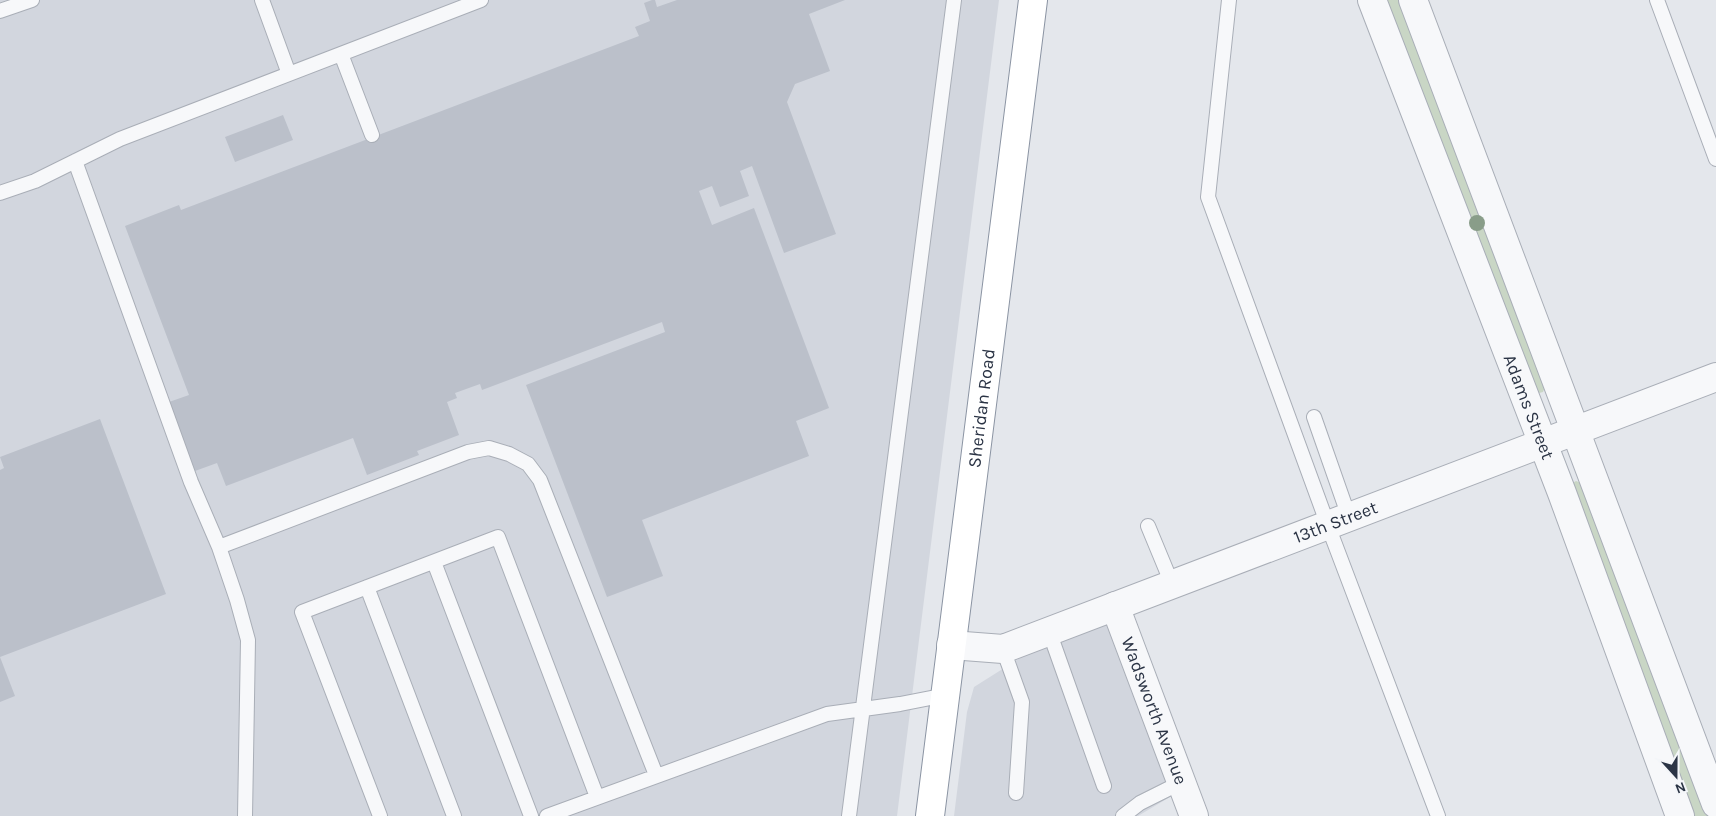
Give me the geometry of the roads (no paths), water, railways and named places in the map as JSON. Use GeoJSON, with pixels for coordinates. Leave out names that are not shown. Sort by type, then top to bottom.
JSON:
{"type":"FeatureCollection","features":[{"type":"Feature","properties":{"kind":"highway","name":"Sheridan Road"},"geometry":{"type":"LineString","coordinates":[[930,816],[1033,0]]}},
{"type":"Feature","properties":{"kind":"street","name":"Adams Street"},"geometry":{"type":"LineString","coordinates":[[1372,0],[1543,443],[1680,816]]}},
{"type":"Feature","properties":{"kind":"street","name":"Adams Street"},"geometry":{"type":"LineString","coordinates":[[1413,0],[1716,804]]}},
{"type":"Feature","properties":{"kind":"street","name":"13th Street"},"geometry":{"type":"LineString","coordinates":[[951,645],[1003,649],[1716,377]]}},
{"type":"Feature","properties":{"kind":"street","name":"Wadsworth Avenue"},"geometry":{"type":"LineString","coordinates":[[1115,606],[1194,816]]}},
{"type":"Feature","properties":{"kind":"lane"},"geometry":{"type":"LineString","coordinates":[[0,11],[32,0]]}},
{"type":"Feature","properties":{"kind":"lane"},"geometry":{"type":"LineString","coordinates":[[262,0],[289,74]]}},
{"type":"Feature","properties":{"kind":"lane"},"geometry":{"type":"LineString","coordinates":[[0,193],[35,180],[120,140],[481,0]]}},
{"type":"Feature","properties":{"kind":"lane"},"geometry":{"type":"LineString","coordinates":[[849,816],[954,0]]}},
{"type":"Feature","properties":{"kind":"lane"},"geometry":{"type":"LineString","coordinates":[[1229,0],[1208,196],[1339,521],[1438,816]]}},
{"type":"Feature","properties":{"kind":"lane"},"geometry":{"type":"LineString","coordinates":[[1657,0],[1716,159]]}},
{"type":"Feature","properties":{"kind":"lane"},"geometry":{"type":"LineString","coordinates":[[341,54],[372,135]]}},
{"type":"Feature","properties":{"kind":"lane"},"geometry":{"type":"LineString","coordinates":[[75,161],[191,482],[219,547],[238,600],[248,640],[245,816]]}},
{"type":"Feature","properties":{"kind":"lane"},"geometry":{"type":"LineString","coordinates":[[1314,417],[1339,521]]}},
{"type":"Feature","properties":{"kind":"lane"},"geometry":{"type":"LineString","coordinates":[[219,547],[468,452],[488,448],[509,454],[528,464],[540,480],[656,775]]}},
{"type":"Feature","properties":{"kind":"lane"},"geometry":{"type":"LineString","coordinates":[[1148,526],[1172,584]]}},
{"type":"Feature","properties":{"kind":"lane"},"geometry":{"type":"LineString","coordinates":[[380,816],[302,612],[498,537],[597,798]]}},
{"type":"Feature","properties":{"kind":"lane"},"geometry":{"type":"LineString","coordinates":[[434,562],[531,816]]}},
{"type":"Feature","properties":{"kind":"lane"},"geometry":{"type":"LineString","coordinates":[[367,587],[454,816]]}},
{"type":"Feature","properties":{"kind":"lane"},"geometry":{"type":"LineString","coordinates":[[1049,631],[1104,786]]}},
{"type":"Feature","properties":{"kind":"lane"},"geometry":{"type":"LineString","coordinates":[[1003,649],[1022,702],[1016,793]]}},
{"type":"Feature","properties":{"kind":"lane"},"geometry":{"type":"LineString","coordinates":[[547,816],[827,714],[946,696]]}},
{"type":"Feature","properties":{"kind":"lane"},"geometry":{"type":"LineString","coordinates":[[1123,816],[1140,803],[1182,782]]}}]}
